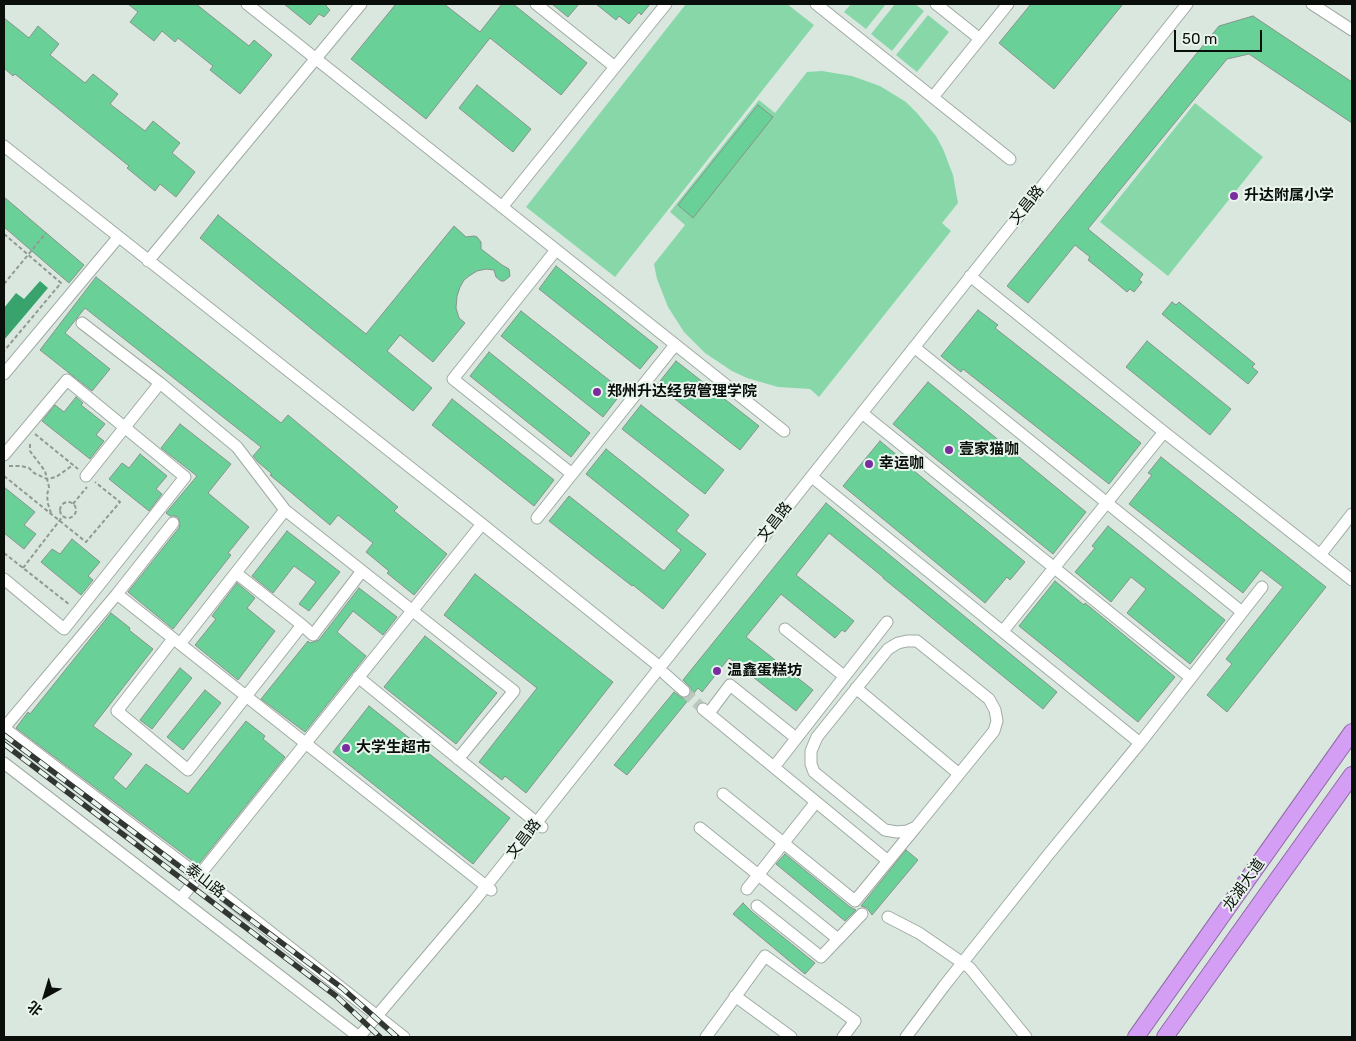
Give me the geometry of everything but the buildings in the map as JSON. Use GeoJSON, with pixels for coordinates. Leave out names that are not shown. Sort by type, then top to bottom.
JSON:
{"type":"FeatureCollection","features":[{"type":"Feature","properties":{"kind":"highway","name":"龙湖大道"},"geometry":{"type":"LineString","coordinates":[[1136,1037],[1352,732]]}},
{"type":"Feature","properties":{"kind":"highway","name":"龙湖大道"},"geometry":{"type":"LineString","coordinates":[[1165,1037],[1352,776]]}},
{"type":"Feature","properties":{"kind":"street"},"geometry":{"type":"LineString","coordinates":[[247,4],[784,432]]}},
{"type":"Feature","properties":{"kind":"street"},"geometry":{"type":"LineString","coordinates":[[148,261],[361,4]]}},
{"type":"Feature","properties":{"kind":"street"},"geometry":{"type":"LineString","coordinates":[[536,4],[615,67]]}},
{"type":"Feature","properties":{"kind":"street"},"geometry":{"type":"LineString","coordinates":[[502,207],[666,4]]}},
{"type":"Feature","properties":{"kind":"street"},"geometry":{"type":"LineString","coordinates":[[816,4],[1010,159]]}},
{"type":"Feature","properties":{"kind":"street"},"geometry":{"type":"LineString","coordinates":[[936,4],[980,39]]}},
{"type":"Feature","properties":{"kind":"street"},"geometry":{"type":"LineString","coordinates":[[933,97],[1008,4]]}},
{"type":"Feature","properties":{"kind":"street","name":"文昌路"},"geometry":{"type":"LineString","coordinates":[[359,1037],[488,888],[663,671],[862,413],[1187,4]]}},
{"type":"Feature","properties":{"kind":"street"},"geometry":{"type":"LineString","coordinates":[[1312,4],[1352,30]]}},
{"type":"Feature","properties":{"kind":"street"},"geometry":{"type":"LineString","coordinates":[[4,146],[482,524],[663,671],[684,691]]}},
{"type":"Feature","properties":{"kind":"street"},"geometry":{"type":"LineString","coordinates":[[4,374],[116,240]]}},
{"type":"Feature","properties":{"kind":"street"},"geometry":{"type":"LineString","coordinates":[[556,250],[453,379],[572,474]]}},
{"type":"Feature","properties":{"kind":"street"},"geometry":{"type":"LineString","coordinates":[[970,276],[1352,580]]}},
{"type":"Feature","properties":{"kind":"street"},"geometry":{"type":"LineString","coordinates":[[82,323],[160,383],[237,447],[285,510],[514,691],[458,759]]}},
{"type":"Feature","properties":{"kind":"street"},"geometry":{"type":"LineString","coordinates":[[537,518],[675,345]]}},
{"type":"Feature","properties":{"kind":"street"},"geometry":{"type":"LineString","coordinates":[[914,348],[1242,612]]}},
{"type":"Feature","properties":{"kind":"street"},"geometry":{"type":"LineString","coordinates":[[4,455],[29,430],[67,380],[185,477],[64,629],[4,579]]}},
{"type":"Feature","properties":{"kind":"street"},"geometry":{"type":"LineString","coordinates":[[90,478],[125,427],[160,383]]}},
{"type":"Feature","properties":{"kind":"street"},"geometry":{"type":"LineString","coordinates":[[862,413],[1191,678]]}},
{"type":"Feature","properties":{"kind":"street"},"geometry":{"type":"LineString","coordinates":[[1003,631],[1164,432]]}},
{"type":"Feature","properties":{"kind":"street"},"geometry":{"type":"LineString","coordinates":[[812,477],[1140,742]]}},
{"type":"Feature","properties":{"kind":"street"},"geometry":{"type":"LineString","coordinates":[[285,510],[236,573],[117,711],[188,770],[302,625]]}},
{"type":"Feature","properties":{"kind":"street"},"geometry":{"type":"LineString","coordinates":[[1320,555],[1352,514]]}},
{"type":"Feature","properties":{"kind":"street"},"geometry":{"type":"LineString","coordinates":[[4,728],[117,594],[172,523]]}},
{"type":"Feature","properties":{"kind":"street"},"geometry":{"type":"LineString","coordinates":[[181,898],[482,524]]}},
{"type":"Feature","properties":{"kind":"street"},"geometry":{"type":"LineString","coordinates":[[236,573],[313,634],[362,570]]}},
{"type":"Feature","properties":{"kind":"street"},"geometry":{"type":"LineString","coordinates":[[906,1037],[962,963],[1262,587]]}},
{"type":"Feature","properties":{"kind":"street"},"geometry":{"type":"LineString","coordinates":[[117,594],[488,888]]}},
{"type":"Feature","properties":{"kind":"street"},"geometry":{"type":"LineString","coordinates":[[774,767],[887,622]]}},
{"type":"Feature","properties":{"kind":"street"},"geometry":{"type":"LineString","coordinates":[[785,629],[844,676]]}},
{"type":"Feature","properties":{"kind":"street"},"geometry":{"type":"LineString","coordinates":[[723,794],[855,901],[960,774],[994,731],[996,722],[995,710],[989,699],[917,641],[898,643],[888,649],[817,737],[811,751],[811,764],[814,772],[885,830],[897,832],[907,831],[916,827]]}},
{"type":"Feature","properties":{"kind":"street"},"geometry":{"type":"LineString","coordinates":[[358,677],[539,825]]}},
{"type":"Feature","properties":{"kind":"street"},"geometry":{"type":"LineString","coordinates":[[796,738],[730,685],[706,711],[888,861]]}},
{"type":"Feature","properties":{"kind":"street"},"geometry":{"type":"LineString","coordinates":[[856,688],[960,774]]}},
{"type":"Feature","properties":{"kind":"street","name":"泰山路"},"geometry":{"type":"LineString","coordinates":[[4,728],[199,876],[404,1037]]}},
{"type":"Feature","properties":{"kind":"street","name":"泰山路"},"geometry":{"type":"LineString","coordinates":[[4,763],[359,1037]]}},
{"type":"Feature","properties":{"kind":"street"},"geometry":{"type":"LineString","coordinates":[[747,889],[816,802]]}},
{"type":"Feature","properties":{"kind":"street"},"geometry":{"type":"LineString","coordinates":[[700,828],[838,939]]}},
{"type":"Feature","properties":{"kind":"street"},"geometry":{"type":"LineString","coordinates":[[757,906],[821,958],[862,914]]}},
{"type":"Feature","properties":{"kind":"street"},"geometry":{"type":"LineString","coordinates":[[888,917],[918,933],[970,968],[1026,1037]]}},
{"type":"Feature","properties":{"kind":"street"},"geometry":{"type":"LineString","coordinates":[[706,1037],[764,956],[855,1021],[843,1037]]}},
{"type":"Feature","properties":{"kind":"street"},"geometry":{"type":"LineString","coordinates":[[735,996],[791,1037]]}},
{"type":"Feature","properties":{"kind":"path"},"geometry":{"type":"LineString","coordinates":[[4,284],[46,233]]}},
{"type":"Feature","properties":{"kind":"path"},"geometry":{"type":"LineString","coordinates":[[4,234],[61,283],[4,351]]}},
{"type":"Feature","properties":{"kind":"path"},"geometry":{"type":"LineString","coordinates":[[4,476],[86,542],[120,502],[29,430]]}},
{"type":"Feature","properties":{"kind":"path"},"geometry":{"type":"LineString","coordinates":[[29,430],[30,451],[44,471],[47,479],[49,487],[47,495],[48,504],[52,515]]}},
{"type":"Feature","properties":{"kind":"path"},"geometry":{"type":"LineString","coordinates":[[4,467],[21,466],[29,468],[34,473],[47,479],[56,477],[73,465]]}},
{"type":"Feature","properties":{"kind":"path"},"geometry":{"type":"LineString","coordinates":[[73,504],[90,478]]}},
{"type":"Feature","properties":{"kind":"path"},"geometry":{"type":"LineString","coordinates":[[67,502],[73,504],[76,510],[74,515],[68,518],[63,516],[60,509],[63,504],[67,502]]}},
{"type":"Feature","properties":{"kind":"path"},"geometry":{"type":"LineString","coordinates":[[23,568],[63,516]]}},
{"type":"Feature","properties":{"kind":"path"},"geometry":{"type":"LineString","coordinates":[[4,553],[78,611]]}},
{"type":"Feature","properties":{"kind":"shaded area"},"geometry":{"type":"Polygon","coordinates":[[[686,4],[787,4],[814,25],[615,277],[526,207],[686,4]]]}},
{"type":"Feature","properties":{"kind":"shaded area"},"geometry":{"type":"Polygon","coordinates":[[[851,4],[886,4],[866,29],[844,12],[851,4]]]}},
{"type":"Feature","properties":{"kind":"shaded area"},"geometry":{"type":"Polygon","coordinates":[[[895,4],[915,4],[924,11],[892,51],[871,34],[895,4]]]}},
{"type":"Feature","properties":{"kind":"shaded area"},"geometry":{"type":"Polygon","coordinates":[[[928,15],[949,32],[917,72],[896,55],[928,15]]]}},
{"type":"Feature","properties":{"kind":"shaded area"},"geometry":{"type":"Polygon","coordinates":[[[822,71],[852,76],[880,86],[906,102],[936,136],[943,149],[953,175],[958,203],[942,223],[951,231],[819,397],[810,389],[778,387],[747,378],[732,371],[705,353],[684,332],[668,307],[657,279],[654,264],[685,225],[670,212],[759,100],[775,113],[807,72],[822,71]]]}},
{"type":"Feature","properties":{"kind":"shaded area"},"geometry":{"type":"Polygon","coordinates":[[[1195,103],[1263,157],[1168,276],[1100,222],[1195,103]]]}},
{"type":"Feature","properties":{"kind":"shaded area"},"geometry":{"type":"Polygon","coordinates":[[[40,281],[48,288],[4,340],[4,308],[16,293],[24,299],[40,281]]]}},
{"type":"Feature","properties":{"kind":"tunnel"},"geometry":{"type":"LineString","coordinates":[[684,691],[703,709]]}},
{"type":"Feature","properties":{"kind":"railway"},"geometry":{"type":"LineString","coordinates":[[4,735],[342,988],[397,1037]]}},
{"type":"Feature","properties":{"kind":"railway"},"geometry":{"type":"LineString","coordinates":[[4,744],[336,996],[380,1037]]}},
{"type":"Feature","properties":{"kind":"place","name":"升达附属小学"},"geometry":{"type":"Point","coordinates":[1234,196]}},
{"type":"Feature","properties":{"kind":"place","name":"郑州升达经贸管理学院"},"geometry":{"type":"Point","coordinates":[597,392]}},
{"type":"Feature","properties":{"kind":"place","name":"壹家猫咖"},"geometry":{"type":"Point","coordinates":[949,450]}},
{"type":"Feature","properties":{"kind":"place","name":"幸运咖"},"geometry":{"type":"Point","coordinates":[869,464]}},
{"type":"Feature","properties":{"kind":"place","name":"温鑫蛋糕坊"},"geometry":{"type":"Point","coordinates":[717,671]}},
{"type":"Feature","properties":{"kind":"place","name":"大学生超市"},"geometry":{"type":"Point","coordinates":[346,748]}}]}
